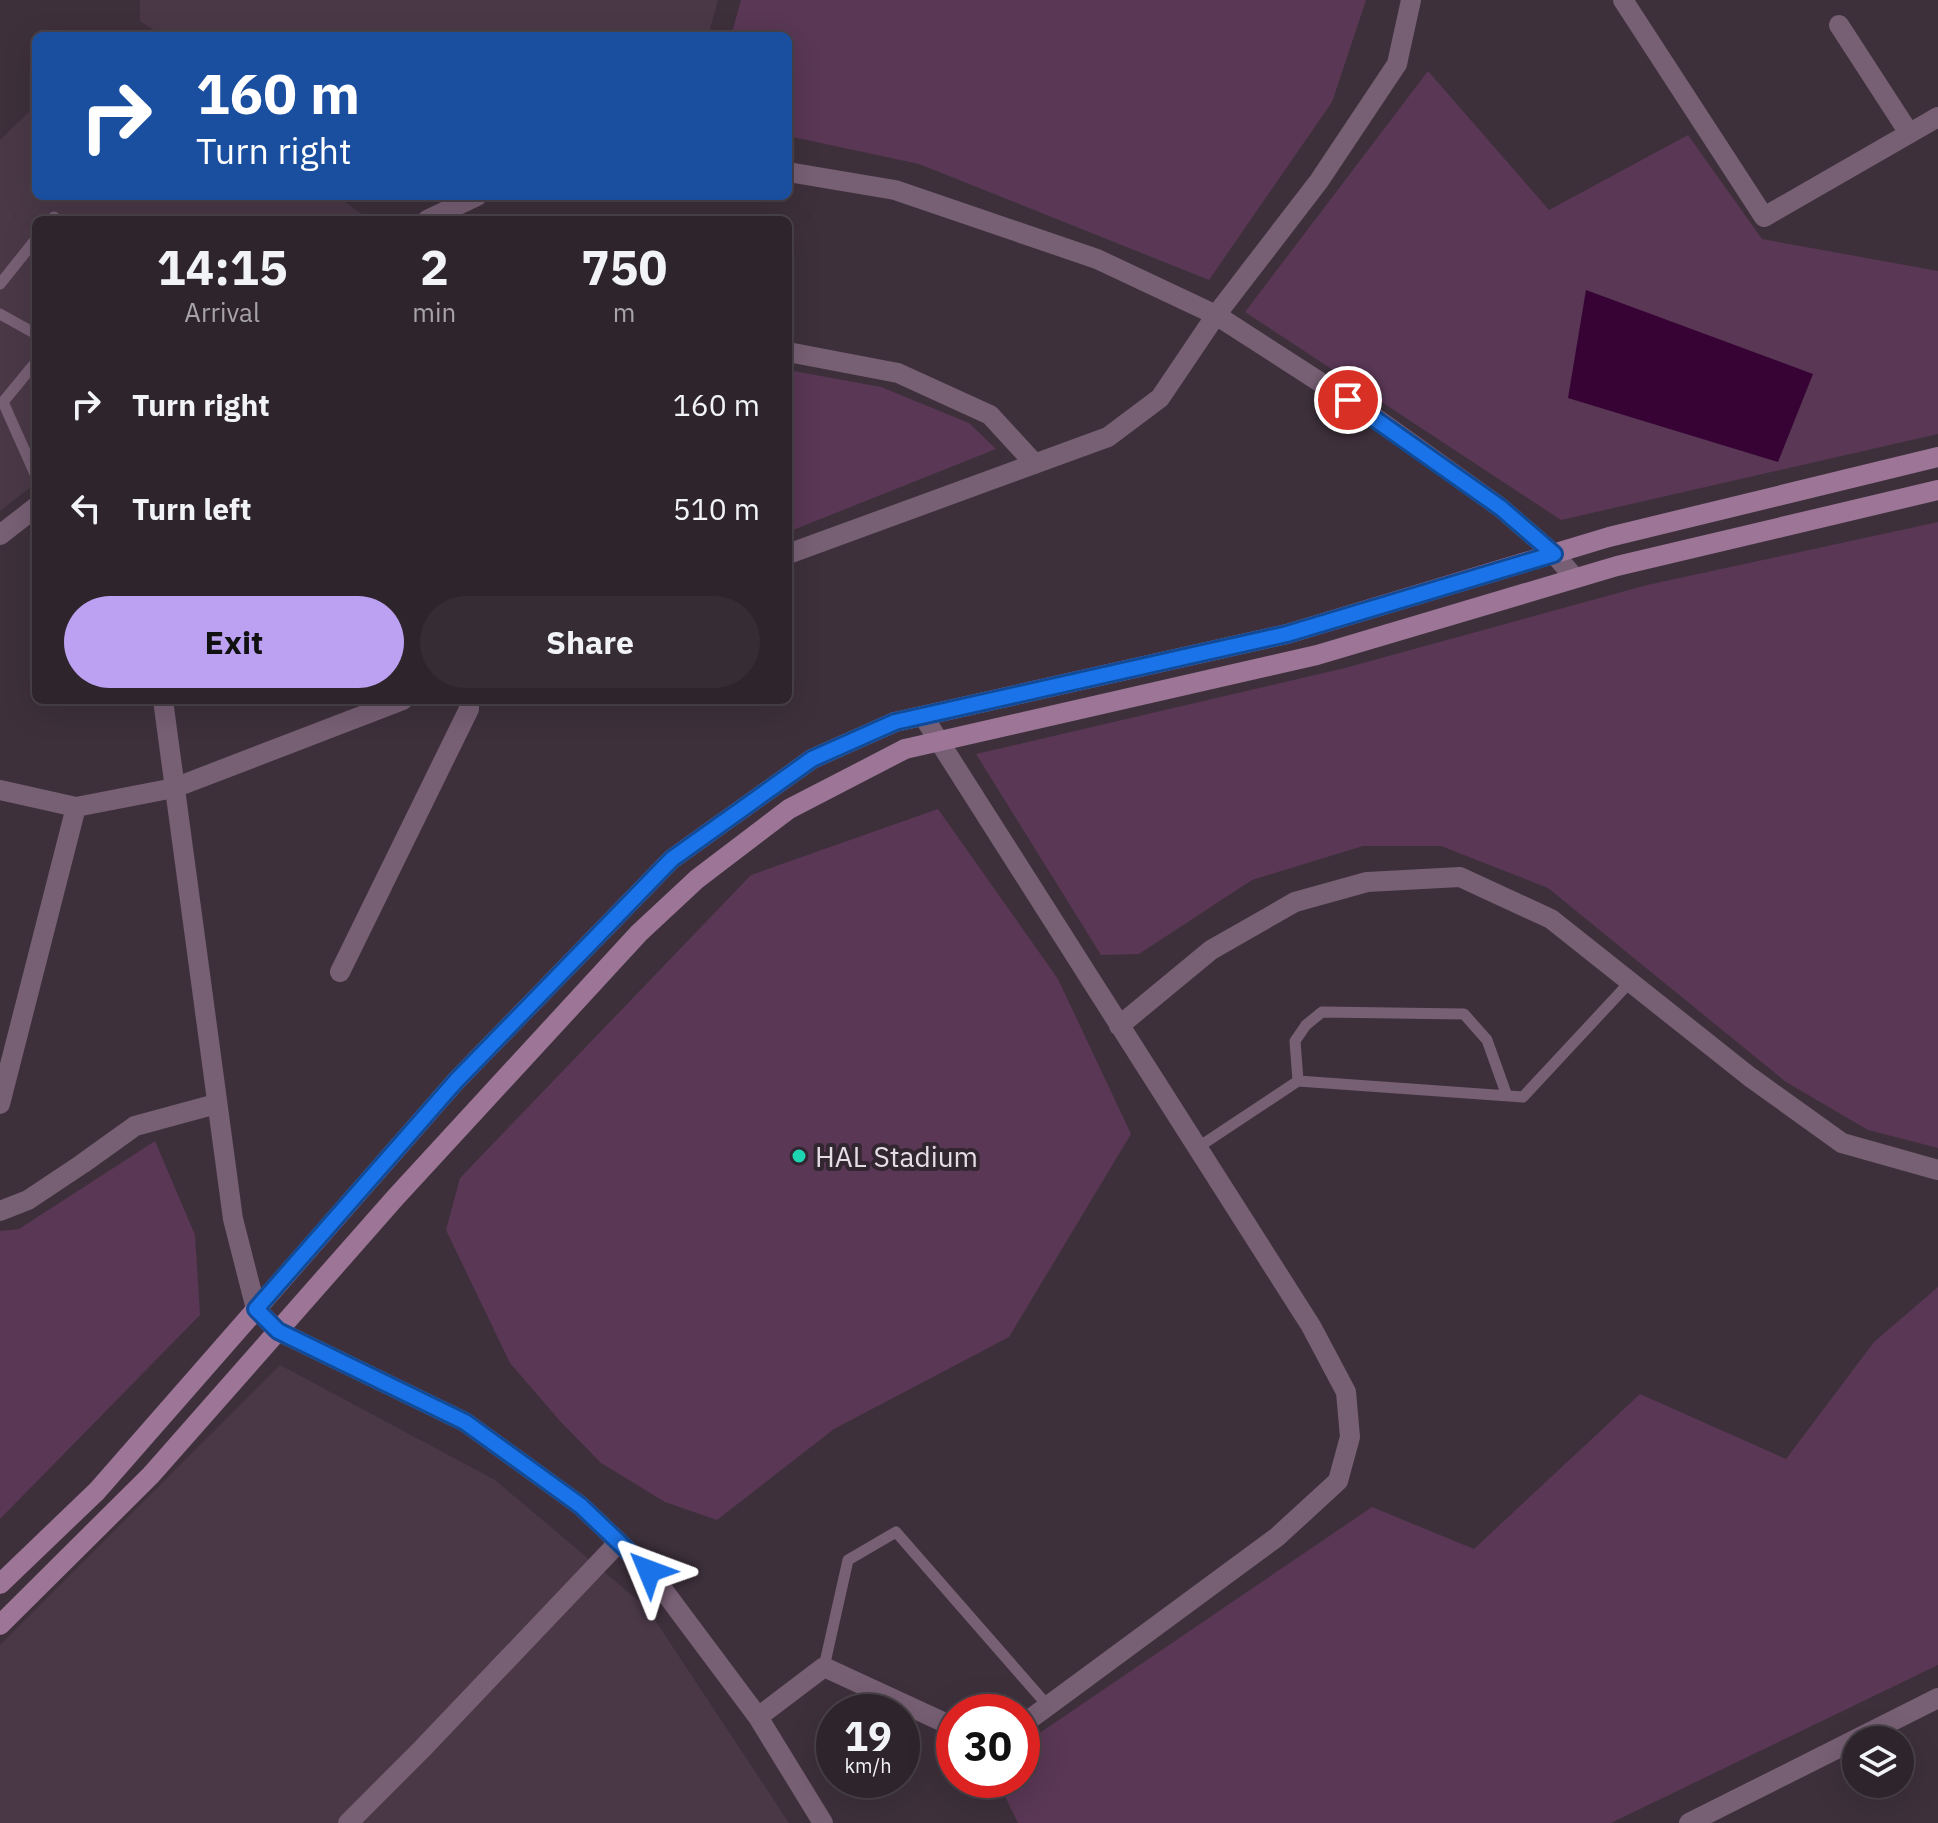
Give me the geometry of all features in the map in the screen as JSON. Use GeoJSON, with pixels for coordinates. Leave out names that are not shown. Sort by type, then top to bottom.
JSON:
{"type":"FeatureCollection","features":[{"type":"Feature","properties":{"kind":"street"},"geometry":{"type":"LineString","coordinates":[[792,553],[1108,437],[1160,398],[1216,315],[1319,181],[1397,64],[1411,0]]}},
{"type":"Feature","properties":{"kind":"street"},"geometry":{"type":"LineString","coordinates":[[1623,0],[1764,217],[1938,117]]}},
{"type":"Feature","properties":{"kind":"street"},"geometry":{"type":"LineString","coordinates":[[1839,25],[1909,133]]}},
{"type":"Feature","properties":{"kind":"street"},"geometry":{"type":"LineString","coordinates":[[792,173],[895,190],[1097,259],[1216,315],[1387,426],[1501,508],[1554,554],[1575,578]]}},
{"type":"Feature","properties":{"kind":"street"},"geometry":{"type":"LineString","coordinates":[[435,216],[469,200]]}},
{"type":"Feature","properties":{"kind":"street"},"geometry":{"type":"LineString","coordinates":[[792,353],[898,373],[990,415],[1035,464]]}},
{"type":"Feature","properties":{"kind":"street"},"geometry":{"type":"LineString","coordinates":[[0,1584],[97,1491],[456,1081],[672,859],[812,759],[895,722],[1287,634],[1609,537],[1938,457]]}},
{"type":"Feature","properties":{"kind":"street"},"geometry":{"type":"LineString","coordinates":[[0,1625],[151,1475],[395,1198],[639,933],[697,879],[789,809],[905,749],[1317,655],[1617,566],[1938,490]]}},
{"type":"Feature","properties":{"kind":"street"},"geometry":{"type":"LineString","coordinates":[[0,535],[32,510]]}},
{"type":"Feature","properties":{"kind":"street"},"geometry":{"type":"LineString","coordinates":[[164,704],[233,1219],[256,1309],[278,1331],[465,1422],[581,1506],[649,1571],[758,1717],[823,1823]]}},
{"type":"Feature","properties":{"kind":"street"},"geometry":{"type":"LineString","coordinates":[[0,790],[76,807],[174,788],[393,704]]}},
{"type":"Feature","properties":{"kind":"street"},"geometry":{"type":"LineString","coordinates":[[340,972],[469,704]]}},
{"type":"Feature","properties":{"kind":"street"},"geometry":{"type":"LineString","coordinates":[[923,716],[1311,1326],[1346,1392],[1350,1437],[1338,1481],[1277,1537],[1040,1712]]}},
{"type":"Feature","properties":{"kind":"street"},"geometry":{"type":"LineString","coordinates":[[0,1104],[76,807]]}},
{"type":"Feature","properties":{"kind":"street"},"geometry":{"type":"LineString","coordinates":[[1119,1026],[1211,950],[1295,902],[1367,882],[1460,877],[1551,919],[1750,1077],[1842,1143],[1938,1170]]}},
{"type":"Feature","properties":{"kind":"street"},"geometry":{"type":"LineString","coordinates":[[0,1211],[28,1200],[135,1126],[216,1104]]}},
{"type":"Feature","properties":{"kind":"street"},"geometry":{"type":"LineString","coordinates":[[348,1823],[619,1542]]}},
{"type":"Feature","properties":{"kind":"street"},"geometry":{"type":"LineString","coordinates":[[758,1717],[824,1667],[936,1719]]}},
{"type":"Feature","properties":{"kind":"street"},"geometry":{"type":"LineString","coordinates":[[1689,1823],[1938,1698]]}},
{"type":"Feature","properties":{"kind":"lane"},"geometry":{"type":"LineString","coordinates":[[0,284],[32,244]]}},
{"type":"Feature","properties":{"kind":"lane"},"geometry":{"type":"LineString","coordinates":[[0,314],[32,332]]}},
{"type":"Feature","properties":{"kind":"lane"},"geometry":{"type":"LineString","coordinates":[[32,367],[3,402],[32,467]]}},
{"type":"Feature","properties":{"kind":"lane"},"geometry":{"type":"LineString","coordinates":[[1197,1148],[1298,1081],[1523,1097],[1630,982]]}},
{"type":"Feature","properties":{"kind":"lane"},"geometry":{"type":"LineString","coordinates":[[1298,1081],[1295,1041],[1306,1025],[1322,1012],[1464,1014],[1487,1040],[1507,1096]]}},
{"type":"Feature","properties":{"kind":"lane"},"geometry":{"type":"LineString","coordinates":[[824,1667],[848,1560],[896,1532],[1048,1706]]}},
{"type":"Feature","properties":{"kind":"shaded area"},"geometry":{"type":"Polygon","coordinates":[[[140,0],[718,0],[709,32],[157,32],[140,21],[140,0]]]}},
{"type":"Feature","properties":{"kind":"shaded area"},"geometry":{"type":"Polygon","coordinates":[[[741,0],[1366,0],[1332,102],[1209,280],[919,164],[792,137],[792,32],[732,32],[741,0]]]}},
{"type":"Feature","properties":{"kind":"shaded area"},"geometry":{"type":"Polygon","coordinates":[[[1428,71],[1549,210],[1688,135],[1762,239],[1938,271],[1938,434],[1561,520],[1245,312],[1428,71]]]}},
{"type":"Feature","properties":{"kind":"shaded area"},"geometry":{"type":"Polygon","coordinates":[[[32,109],[32,200],[342,200],[364,216],[32,216],[32,486],[0,511],[0,140],[32,109]]]}},
{"type":"Feature","properties":{"kind":"shaded area"},"geometry":{"type":"Polygon","coordinates":[[[1586,290],[1813,374],[1778,462],[1568,398],[1586,290]]]}},
{"type":"Feature","properties":{"kind":"shaded area"},"geometry":{"type":"Polygon","coordinates":[[[792,371],[881,387],[969,423],[996,449],[792,530],[792,371]]]}},
{"type":"Feature","properties":{"kind":"shaded area"},"geometry":{"type":"Polygon","coordinates":[[[1938,522],[1938,1148],[1868,1130],[1786,1082],[1548,888],[1441,846],[1363,846],[1252,880],[1139,954],[1101,955],[976,754],[1345,668],[1647,585],[1938,522]]]}},
{"type":"Feature","properties":{"kind":"shaded area","name":"HAL Stadium"},"geometry":{"type":"Polygon","coordinates":[[[938,809],[1058,979],[1131,1134],[1009,1337],[834,1429],[717,1520],[665,1502],[601,1463],[510,1363],[446,1230],[460,1178],[751,875],[938,809]]]}},
{"type":"Feature","properties":{"kind":"shaded area"},"geometry":{"type":"Polygon","coordinates":[[[155,1141],[195,1235],[200,1315],[0,1519],[0,1231],[19,1229],[155,1141]]]}},
{"type":"Feature","properties":{"kind":"shaded area"},"geometry":{"type":"Polygon","coordinates":[[[1938,1287],[1938,1665],[1611,1823],[1018,1823],[1006,1798],[1040,1798],[1040,1733],[1372,1507],[1474,1549],[1640,1394],[1786,1459],[1874,1342],[1938,1287]]]}},
{"type":"Feature","properties":{"kind":"shaded area"},"geometry":{"type":"Polygon","coordinates":[[[280,1365],[495,1480],[647,1608],[789,1823],[0,1823],[0,1645],[280,1365]]]}},
{"type":"Feature","properties":{"kind":"place","name":"HAL Stadium"},"geometry":{"type":"Point","coordinates":[799,1156]}},
{"type":"Feature","properties":{"kind":"route"},"geometry":{"type":"LineString","coordinates":[[649,1571],[581,1506],[465,1422],[278,1331],[256,1309],[456,1081],[672,859],[812,759],[895,722],[1287,634],[1554,554],[1501,508],[1348,400]]}}]}
